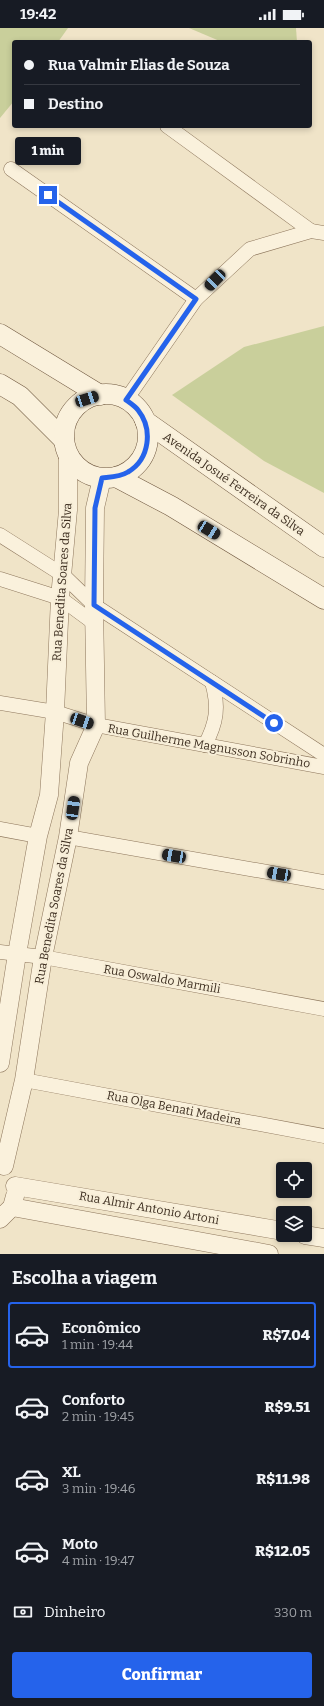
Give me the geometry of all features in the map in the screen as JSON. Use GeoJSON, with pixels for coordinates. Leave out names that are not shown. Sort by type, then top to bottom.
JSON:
{"type":"FeatureCollection","features":[{"type":"Feature","properties":{"kind":"main road"},"geometry":{"type":"LineString","coordinates":[[0,334],[100,395]]}},
{"type":"Feature","properties":{"kind":"main road"},"geometry":{"type":"LineString","coordinates":[[0,384],[20,396],[66,448],[77,467],[88,474],[109,478],[171,506],[324,599]]}},
{"type":"Feature","properties":{"kind":"main road"},"geometry":{"type":"LineString","coordinates":[[66,448],[64,430],[68,417],[76,407],[87,399],[100,395],[114,395],[126,400],[137,408],[145,421],[148,435],[146,449],[140,461],[129,471],[109,478]]}},
{"type":"Feature","properties":{"kind":"main road","name":"Avenida Josué Ferreira da Silva"},"geometry":{"type":"LineString","coordinates":[[145,421],[324,547]]}},
{"type":"Feature","properties":{"kind":"street"},"geometry":{"type":"LineString","coordinates":[[170,128],[317,232]]}},
{"type":"Feature","properties":{"kind":"street"},"geometry":{"type":"LineString","coordinates":[[11,169],[196,299]]}},
{"type":"Feature","properties":{"kind":"street"},"geometry":{"type":"LineString","coordinates":[[126,400],[196,299],[250,249],[317,232]]}},
{"type":"Feature","properties":{"kind":"street","name":"Rua Benedita Soares da Silva"},"geometry":{"type":"LineString","coordinates":[[0,1063],[8,953],[49,795],[55,712],[60,598],[68,510],[66,448]]}},
{"type":"Feature","properties":{"kind":"street","name":"Rua Benedita Soares da Silva"},"geometry":{"type":"LineString","coordinates":[[2,1165],[24,1080],[43,957],[68,837],[79,763],[96,725],[94,623],[95,508],[109,478]]}},
{"type":"Feature","properties":{"kind":"street"},"geometry":{"type":"LineString","coordinates":[[0,535],[63,575],[94,605],[324,755]]}},
{"type":"Feature","properties":{"kind":"street"},"geometry":{"type":"LineString","coordinates":[[0,579],[60,598],[94,623]]}},
{"type":"Feature","properties":{"kind":"street"},"geometry":{"type":"LineString","coordinates":[[205,745],[214,729],[217,712],[217,699],[212,682]]}},
{"type":"Feature","properties":{"kind":"street","name":"Rua Guilherme Magnusson Sobrinho"},"geometry":{"type":"LineString","coordinates":[[0,703],[55,712],[96,725],[324,767]]}},
{"type":"Feature","properties":{"kind":"street"},"geometry":{"type":"LineString","coordinates":[[0,829],[38,836]]}},
{"type":"Feature","properties":{"kind":"street"},"geometry":{"type":"LineString","coordinates":[[68,837],[324,882]]}},
{"type":"Feature","properties":{"kind":"street","name":"Rua Oswaldo Marmili"},"geometry":{"type":"LineString","coordinates":[[8,953],[43,957],[324,1009]]}},
{"type":"Feature","properties":{"kind":"street","name":"Rua Olga Benati Madeira"},"geometry":{"type":"LineString","coordinates":[[24,1080],[324,1136]]}},
{"type":"Feature","properties":{"kind":"street"},"geometry":{"type":"LineString","coordinates":[[2,1165],[12,1175],[15,1186],[15,1197],[6,1213]]}},
{"type":"Feature","properties":{"kind":"street","name":"Rua Almir Antonio Artoni"},"geometry":{"type":"LineString","coordinates":[[15,1186],[276,1230]]}},
{"type":"Feature","properties":{"kind":"street","name":"Rua Almir Antonio Artoni"},"geometry":{"type":"LineString","coordinates":[[6,1213],[269,1254]]}},
{"type":"Feature","properties":{"kind":"street"},"geometry":{"type":"LineString","coordinates":[[312,1236],[324,1238]]}},
{"type":"Feature","properties":{"kind":"green space"},"geometry":{"type":"Polygon","coordinates":[[[0,28],[68,28],[59,40],[12,40],[12,103],[0,118],[0,28]]]}},
{"type":"Feature","properties":{"kind":"green space"},"geometry":{"type":"Polygon","coordinates":[[[189,28],[296,28],[297,40],[217,40],[189,28]]]}},
{"type":"Feature","properties":{"kind":"green space"},"geometry":{"type":"Polygon","coordinates":[[[324,326],[324,493],[264,461],[172,395],[244,347],[324,326]]]}},
{"type":"Feature","properties":{"kind":"route"},"geometry":{"type":"LineString","coordinates":[[48,195],[196,299],[126,400],[137,408],[145,421],[148,435],[146,449],[140,461],[129,471],[116,477],[102,478],[95,508],[94,605],[274,723]]}}]}
